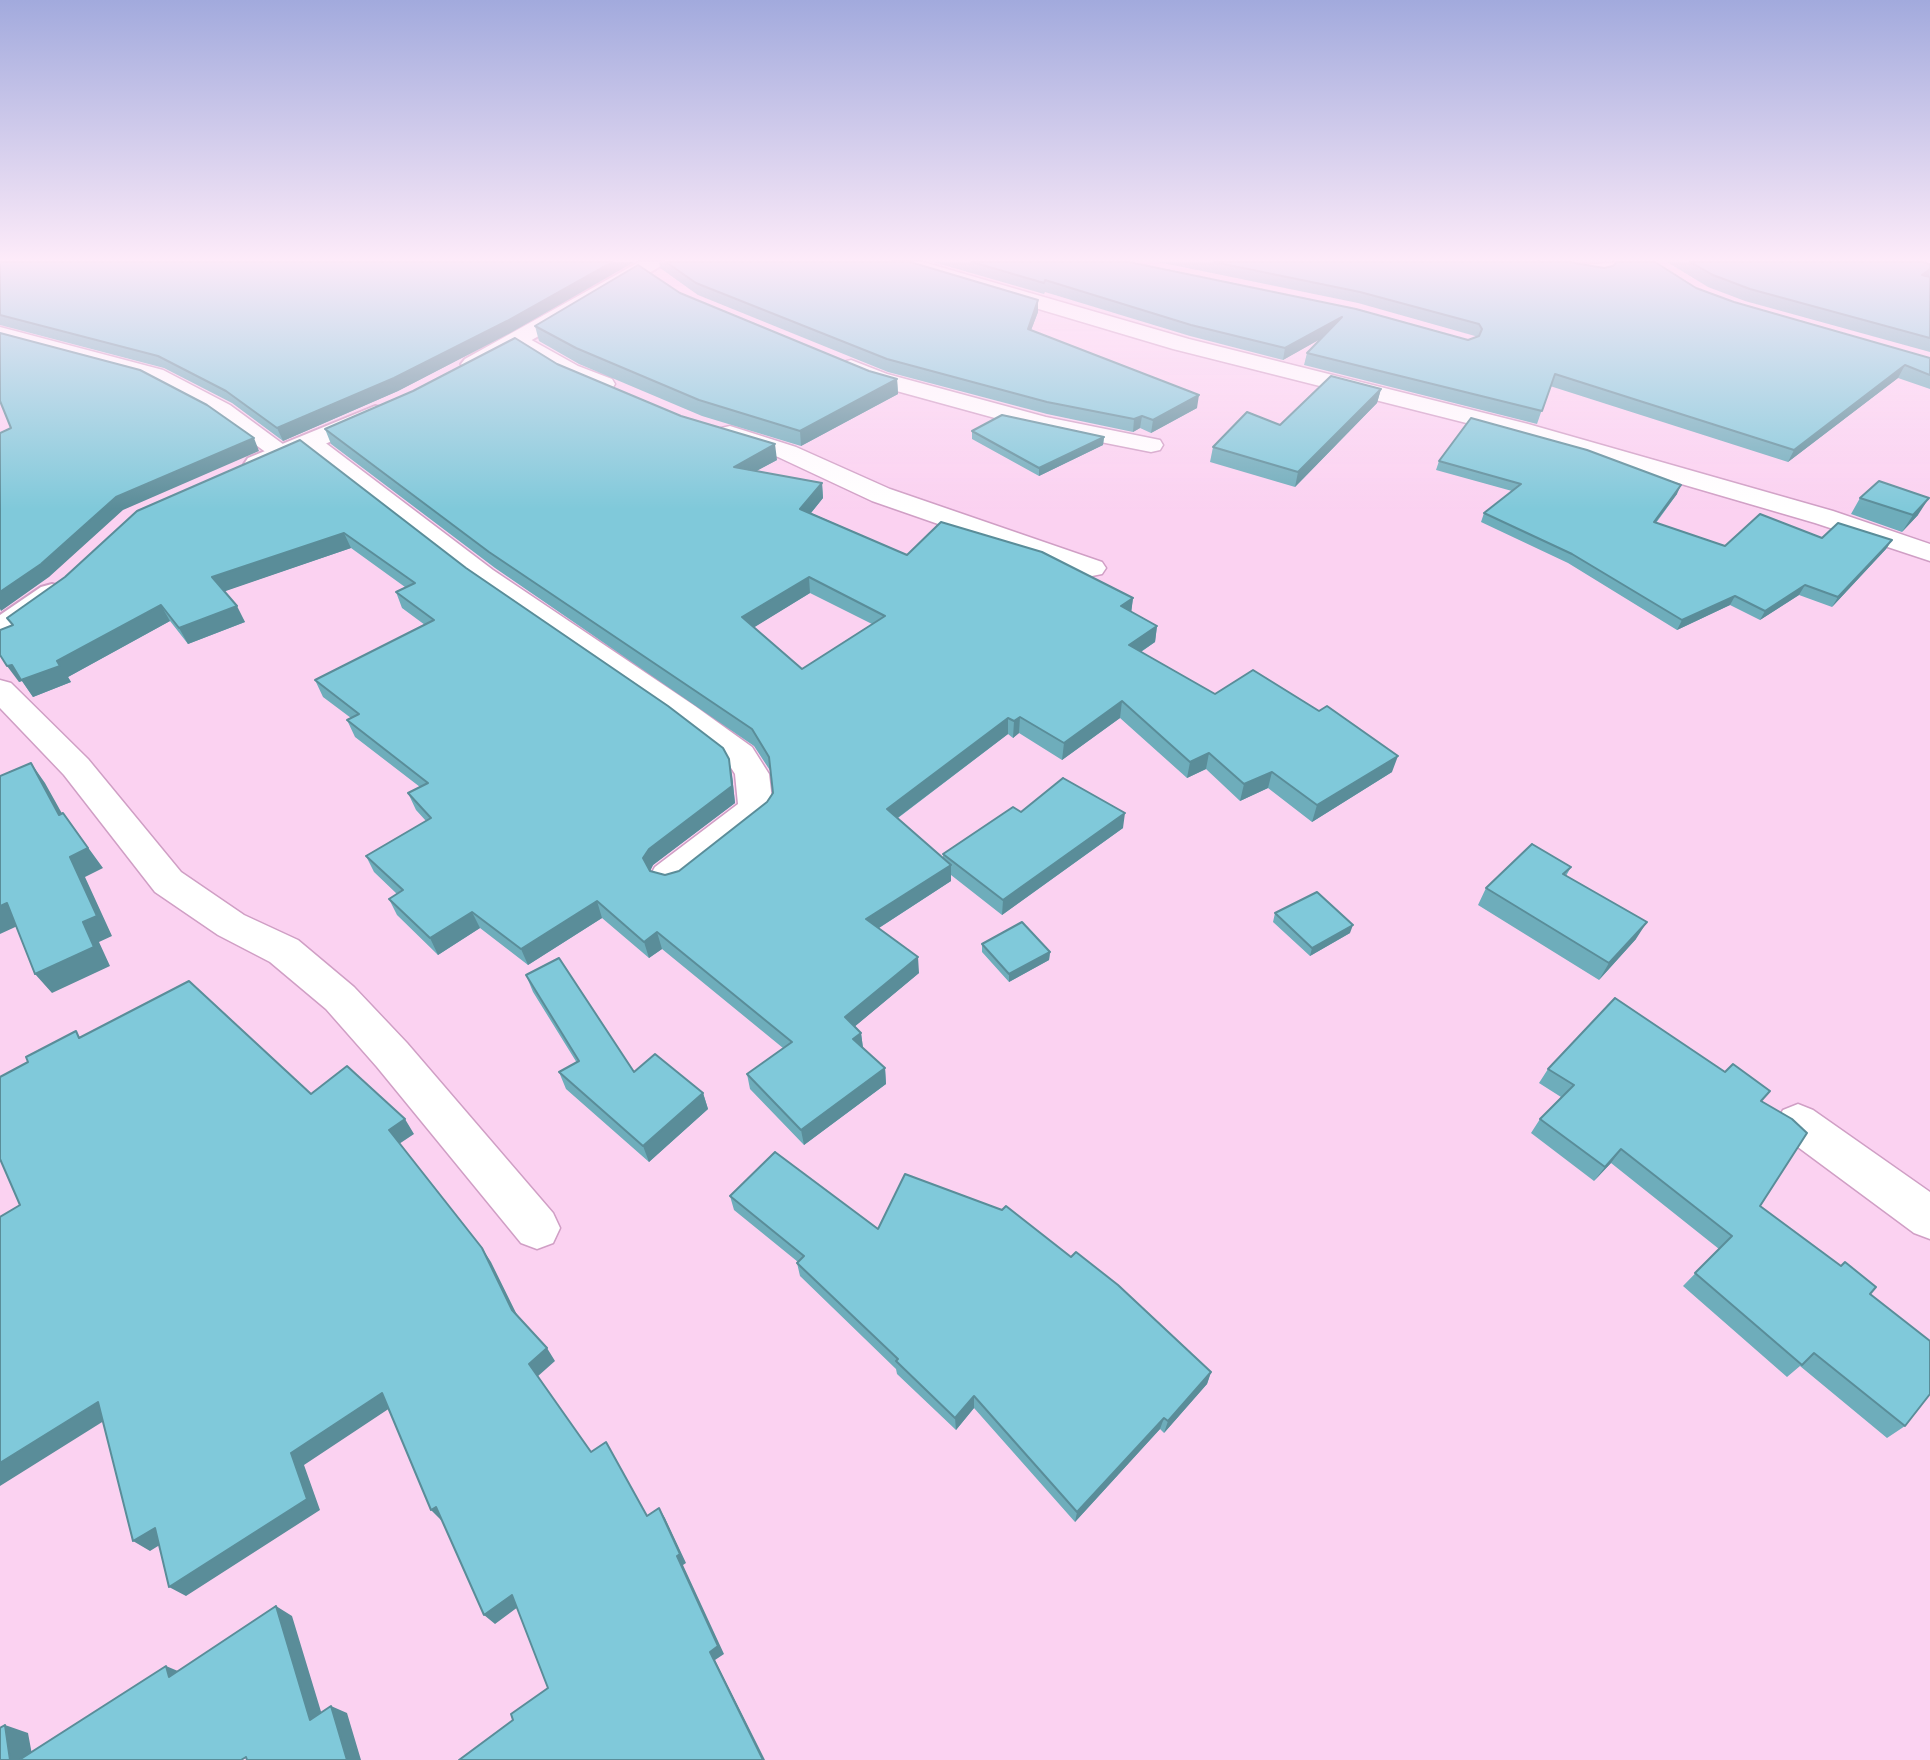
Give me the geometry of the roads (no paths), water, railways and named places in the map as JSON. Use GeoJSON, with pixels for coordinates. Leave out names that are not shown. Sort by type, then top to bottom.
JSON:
{"type":"FeatureCollection","features":[{"type":"Feature","properties":{"kind":"street"},"geometry":{"type":"LineString","coordinates":[[41,344],[155,375],[297,448],[684,713],[740,755],[752,774],[756,808],[668,876]]}},
{"type":"Feature","properties":{"kind":"street"},"geometry":{"type":"LineString","coordinates":[[457,372],[511,344]]}},
{"type":"Feature","properties":{"kind":"street"},"geometry":{"type":"LineString","coordinates":[[526,344],[570,371],[624,392]]}},
{"type":"Feature","properties":{"kind":"street"},"geometry":{"type":"LineString","coordinates":[[1182,344],[1519,429],[1824,517],[1930,553]]}},
{"type":"Feature","properties":{"kind":"street"},"geometry":{"type":"LineString","coordinates":[[830,358],[879,379],[1031,421],[1151,445]]}},
{"type":"Feature","properties":{"kind":"street"},"geometry":{"type":"LineString","coordinates":[[231,475],[396,404]]}},
{"type":"Feature","properties":{"kind":"street"},"geometry":{"type":"LineString","coordinates":[[706,426],[788,452],[881,495],[1092,568]]}},
{"type":"Feature","properties":{"kind":"street"},"geometry":{"type":"LineString","coordinates":[[0,629],[71,577]]}},
{"type":"Feature","properties":{"kind":"street"},"geometry":{"type":"LineString","coordinates":[[0,690],[76,766],[168,882],[231,925],[284,951],[340,998],[537,1228]]}},
{"type":"Feature","properties":{"kind":"street"},"geometry":{"type":"LineString","coordinates":[[1798,1123],[1930,1219]]}}]}
